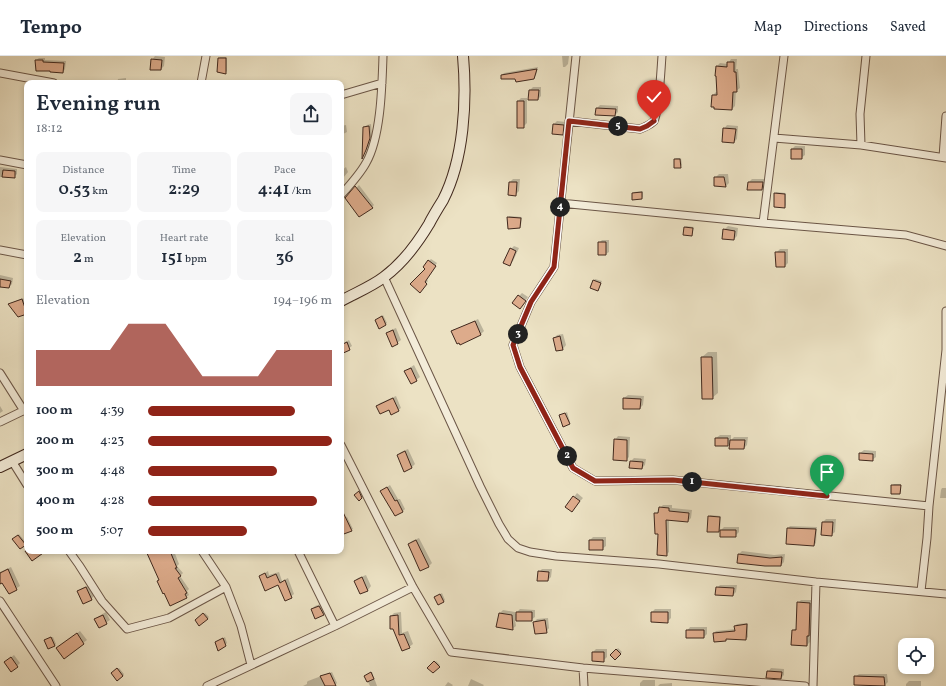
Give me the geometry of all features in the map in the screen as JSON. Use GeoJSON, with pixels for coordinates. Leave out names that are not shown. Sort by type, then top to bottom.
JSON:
{"type":"FeatureCollection","features":[{"type":"Feature","properties":{"kind":"street"},"geometry":{"type":"LineString","coordinates":[[202,80],[206,56]]}},
{"type":"Feature","properties":{"kind":"street"},"geometry":{"type":"LineString","coordinates":[[344,191],[366,164],[371,153],[377,132],[383,56]]}},
{"type":"Feature","properties":{"kind":"street"},"geometry":{"type":"LineString","coordinates":[[344,299],[384,277],[401,262],[419,240],[443,199],[459,152],[464,118],[465,86],[463,56]]}},
{"type":"Feature","properties":{"kind":"street"},"geometry":{"type":"LineString","coordinates":[[576,56],[554,267],[531,302],[513,345],[520,367],[573,468],[595,481],[673,480],[929,506]]}},
{"type":"Feature","properties":{"kind":"street"},"geometry":{"type":"LineString","coordinates":[[569,121],[640,129],[647,126],[654,121],[657,110],[662,56]]}},
{"type":"Feature","properties":{"kind":"street"},"geometry":{"type":"LineString","coordinates":[[763,224],[784,56]]}},
{"type":"Feature","properties":{"kind":"street"},"geometry":{"type":"LineString","coordinates":[[862,145],[860,114],[866,56]]}},
{"type":"Feature","properties":{"kind":"street"},"geometry":{"type":"LineString","coordinates":[[0,73],[38,80]]}},
{"type":"Feature","properties":{"kind":"street"},"geometry":{"type":"LineString","coordinates":[[344,94],[382,83]]}},
{"type":"Feature","properties":{"kind":"street"},"geometry":{"type":"LineString","coordinates":[[774,138],[862,145],[944,158],[946,116]]}},
{"type":"Feature","properties":{"kind":"street"},"geometry":{"type":"LineString","coordinates":[[0,160],[24,164]]}},
{"type":"Feature","properties":{"kind":"street"},"geometry":{"type":"LineString","coordinates":[[560,203],[763,224],[906,235],[946,246]]}},
{"type":"Feature","properties":{"kind":"street"},"geometry":{"type":"LineString","coordinates":[[0,250],[24,254]]}},
{"type":"Feature","properties":{"kind":"street"},"geometry":{"type":"LineString","coordinates":[[384,277],[480,486],[508,539],[518,548],[530,552],[556,556],[659,564],[816,582],[946,594]]}},
{"type":"Feature","properties":{"kind":"street"},"geometry":{"type":"LineString","coordinates":[[921,592],[946,350],[946,311]]}},
{"type":"Feature","properties":{"kind":"street"},"geometry":{"type":"LineString","coordinates":[[0,372],[24,408]]}},
{"type":"Feature","properties":{"kind":"street"},"geometry":{"type":"LineString","coordinates":[[0,422],[24,410]]}},
{"type":"Feature","properties":{"kind":"street"},"geometry":{"type":"LineString","coordinates":[[344,451],[413,587],[451,652],[582,668],[805,686]]}},
{"type":"Feature","properties":{"kind":"street"},"geometry":{"type":"LineString","coordinates":[[0,467],[24,455]]}},
{"type":"Feature","properties":{"kind":"street"},"geometry":{"type":"LineString","coordinates":[[12,461],[24,480]]}},
{"type":"Feature","properties":{"kind":"street"},"geometry":{"type":"LineString","coordinates":[[71,554],[80,565],[102,601],[127,629],[169,618],[226,587]]}},
{"type":"Feature","properties":{"kind":"street"},"geometry":{"type":"LineString","coordinates":[[204,554],[226,587],[241,626],[251,665]]}},
{"type":"Feature","properties":{"kind":"street"},"geometry":{"type":"LineString","coordinates":[[299,554],[335,626]]}},
{"type":"Feature","properties":{"kind":"street"},"geometry":{"type":"LineString","coordinates":[[813,686],[816,582]]}},
{"type":"Feature","properties":{"kind":"street"},"geometry":{"type":"LineString","coordinates":[[207,686],[335,626],[413,587]]}},
{"type":"Feature","properties":{"kind":"street"},"geometry":{"type":"LineString","coordinates":[[0,601],[56,686]]}},
{"type":"Feature","properties":{"kind":"street"},"geometry":{"type":"LineString","coordinates":[[582,668],[584,686]]}},
{"type":"Feature","properties":{"kind":"building"},"geometry":{"type":"Polygon","coordinates":[[[218,58],[226,58],[226,74],[217,72],[218,58]]]}},
{"type":"Feature","properties":{"kind":"building"},"geometry":{"type":"Polygon","coordinates":[[[151,59],[162,60],[161,70],[150,70],[151,59]]]}},
{"type":"Feature","properties":{"kind":"building"},"geometry":{"type":"Polygon","coordinates":[[[35,60],[64,63],[63,73],[36,71],[35,60]]]}},
{"type":"Feature","properties":{"kind":"building"},"geometry":{"type":"Polygon","coordinates":[[[727,62],[734,62],[737,92],[733,92],[732,110],[714,109],[714,107],[711,107],[712,95],[717,95],[715,76],[716,66],[727,67],[727,62]]]}},
{"type":"Feature","properties":{"kind":"building"},"geometry":{"type":"Polygon","coordinates":[[[537,69],[534,79],[516,82],[515,79],[501,79],[501,75],[537,69]]]}},
{"type":"Feature","properties":{"kind":"building"},"geometry":{"type":"Polygon","coordinates":[[[529,90],[539,90],[538,100],[528,100],[529,90]]]}},
{"type":"Feature","properties":{"kind":"building"},"geometry":{"type":"Polygon","coordinates":[[[517,101],[524,101],[524,128],[517,128],[517,101]]]}},
{"type":"Feature","properties":{"kind":"building"},"geometry":{"type":"Polygon","coordinates":[[[596,108],[616,109],[615,116],[595,115],[596,108]]]}},
{"type":"Feature","properties":{"kind":"building"},"geometry":{"type":"Polygon","coordinates":[[[553,124],[564,125],[563,135],[552,134],[553,124]]]}},
{"type":"Feature","properties":{"kind":"building"},"geometry":{"type":"Polygon","coordinates":[[[369,126],[370,138],[362,159],[363,127],[369,126]]]}},
{"type":"Feature","properties":{"kind":"building"},"geometry":{"type":"Polygon","coordinates":[[[723,128],[736,129],[734,143],[722,142],[723,128]]]}},
{"type":"Feature","properties":{"kind":"building"},"geometry":{"type":"Polygon","coordinates":[[[791,149],[802,149],[802,159],[791,159],[791,149]]]}},
{"type":"Feature","properties":{"kind":"building"},"geometry":{"type":"Polygon","coordinates":[[[674,159],[680,159],[681,168],[674,168],[674,159]]]}},
{"type":"Feature","properties":{"kind":"building"},"geometry":{"type":"Polygon","coordinates":[[[3,170],[15,171],[15,178],[2,177],[3,170]]]}},
{"type":"Feature","properties":{"kind":"building"},"geometry":{"type":"Polygon","coordinates":[[[714,177],[724,177],[726,187],[714,186],[714,177]]]}},
{"type":"Feature","properties":{"kind":"building"},"geometry":{"type":"Polygon","coordinates":[[[509,182],[517,182],[516,196],[508,195],[509,182]]]}},
{"type":"Feature","properties":{"kind":"building"},"geometry":{"type":"Polygon","coordinates":[[[748,182],[763,182],[762,190],[747,190],[748,182]]]}},
{"type":"Feature","properties":{"kind":"building"},"geometry":{"type":"Polygon","coordinates":[[[355,186],[373,208],[359,217],[345,198],[355,186]]]}},
{"type":"Feature","properties":{"kind":"building"},"geometry":{"type":"Polygon","coordinates":[[[642,192],[642,199],[632,200],[632,193],[642,192]]]}},
{"type":"Feature","properties":{"kind":"building"},"geometry":{"type":"Polygon","coordinates":[[[774,193],[785,194],[785,208],[774,207],[774,193]]]}},
{"type":"Feature","properties":{"kind":"building"},"geometry":{"type":"Polygon","coordinates":[[[507,217],[521,218],[520,228],[508,229],[507,217]]]}},
{"type":"Feature","properties":{"kind":"building"},"geometry":{"type":"Polygon","coordinates":[[[684,227],[693,228],[692,236],[683,235],[684,227]]]}},
{"type":"Feature","properties":{"kind":"building"},"geometry":{"type":"Polygon","coordinates":[[[723,229],[735,231],[734,240],[722,239],[723,229]]]}},
{"type":"Feature","properties":{"kind":"building"},"geometry":{"type":"Polygon","coordinates":[[[598,242],[606,242],[606,255],[598,255],[598,242]]]}},
{"type":"Feature","properties":{"kind":"building"},"geometry":{"type":"Polygon","coordinates":[[[510,248],[516,251],[510,266],[503,263],[510,248]]]}},
{"type":"Feature","properties":{"kind":"building"},"geometry":{"type":"Polygon","coordinates":[[[775,252],[785,252],[785,267],[776,267],[775,252]]]}},
{"type":"Feature","properties":{"kind":"building"},"geometry":{"type":"Polygon","coordinates":[[[428,260],[436,266],[425,282],[427,284],[420,293],[410,284],[425,269],[423,267],[428,260]]]}},
{"type":"Feature","properties":{"kind":"building"},"geometry":{"type":"Polygon","coordinates":[[[0,279],[11,281],[9,288],[0,287],[0,279]]]}},
{"type":"Feature","properties":{"kind":"building"},"geometry":{"type":"Polygon","coordinates":[[[593,280],[601,283],[598,291],[590,288],[593,280]]]}},
{"type":"Feature","properties":{"kind":"building"},"geometry":{"type":"Polygon","coordinates":[[[518,295],[526,301],[520,309],[512,303],[518,295]]]}},
{"type":"Feature","properties":{"kind":"building"},"geometry":{"type":"Polygon","coordinates":[[[22,299],[24,305],[24,315],[18,317],[8,304],[22,299]]]}},
{"type":"Feature","properties":{"kind":"building"},"geometry":{"type":"Polygon","coordinates":[[[382,316],[386,325],[379,329],[375,320],[382,316]]]}},
{"type":"Feature","properties":{"kind":"building"},"geometry":{"type":"Polygon","coordinates":[[[475,321],[481,335],[460,345],[459,343],[457,344],[451,331],[475,321]]]}},
{"type":"Feature","properties":{"kind":"building"},"geometry":{"type":"Polygon","coordinates":[[[393,330],[398,344],[392,347],[386,333],[393,330]]]}},
{"type":"Feature","properties":{"kind":"building"},"geometry":{"type":"Polygon","coordinates":[[[560,336],[563,350],[556,351],[553,338],[560,336]]]}},
{"type":"Feature","properties":{"kind":"building"},"geometry":{"type":"Polygon","coordinates":[[[347,342],[350,350],[344,353],[344,344],[347,342]]]}},
{"type":"Feature","properties":{"kind":"building"},"geometry":{"type":"Polygon","coordinates":[[[701,357],[712,357],[713,399],[702,399],[701,357]]]}},
{"type":"Feature","properties":{"kind":"building"},"geometry":{"type":"Polygon","coordinates":[[[411,368],[417,381],[411,384],[404,371],[411,368]]]}},
{"type":"Feature","properties":{"kind":"building"},"geometry":{"type":"Polygon","coordinates":[[[393,398],[399,411],[391,415],[389,410],[380,414],[376,406],[393,398]]]}},
{"type":"Feature","properties":{"kind":"building"},"geometry":{"type":"Polygon","coordinates":[[[623,398],[641,399],[640,409],[623,409],[623,398]]]}},
{"type":"Feature","properties":{"kind":"building"},"geometry":{"type":"Polygon","coordinates":[[[565,413],[570,424],[563,427],[559,415],[565,413]]]}},
{"type":"Feature","properties":{"kind":"building"},"geometry":{"type":"Polygon","coordinates":[[[715,438],[728,438],[728,446],[715,446],[715,438]]]}},
{"type":"Feature","properties":{"kind":"building"},"geometry":{"type":"Polygon","coordinates":[[[614,439],[627,440],[627,461],[613,460],[614,439]]]}},
{"type":"Feature","properties":{"kind":"building"},"geometry":{"type":"Polygon","coordinates":[[[730,440],[745,440],[744,449],[729,449],[730,440]]]}},
{"type":"Feature","properties":{"kind":"building"},"geometry":{"type":"Polygon","coordinates":[[[405,451],[412,468],[404,472],[397,455],[405,451]]]}},
{"type":"Feature","properties":{"kind":"building"},"geometry":{"type":"Polygon","coordinates":[[[859,453],[873,454],[873,461],[859,460],[859,453]]]}},
{"type":"Feature","properties":{"kind":"building"},"geometry":{"type":"Polygon","coordinates":[[[630,461],[643,462],[642,469],[629,468],[630,461]]]}},
{"type":"Feature","properties":{"kind":"building"},"geometry":{"type":"Polygon","coordinates":[[[891,485],[901,485],[900,494],[891,494],[891,485]]]}},
{"type":"Feature","properties":{"kind":"building"},"geometry":{"type":"Polygon","coordinates":[[[387,487],[395,501],[397,500],[403,512],[395,516],[380,491],[387,487]]]}},
{"type":"Feature","properties":{"kind":"building"},"geometry":{"type":"Polygon","coordinates":[[[359,491],[362,498],[359,501],[354,495],[359,491]]]}},
{"type":"Feature","properties":{"kind":"building"},"geometry":{"type":"Polygon","coordinates":[[[573,496],[580,501],[572,512],[565,507],[573,496]]]}},
{"type":"Feature","properties":{"kind":"building"},"geometry":{"type":"Polygon","coordinates":[[[659,507],[669,508],[669,511],[689,513],[688,522],[666,520],[667,556],[657,555],[658,534],[655,534],[654,513],[658,513],[659,507]]]}},
{"type":"Feature","properties":{"kind":"building"},"geometry":{"type":"Polygon","coordinates":[[[344,514],[352,531],[344,534],[344,514]]]}},
{"type":"Feature","properties":{"kind":"building"},"geometry":{"type":"Polygon","coordinates":[[[708,516],[720,517],[719,532],[707,532],[708,516]]]}},
{"type":"Feature","properties":{"kind":"building"},"geometry":{"type":"Polygon","coordinates":[[[822,522],[833,522],[832,536],[821,535],[822,522]]]}},
{"type":"Feature","properties":{"kind":"building"},"geometry":{"type":"Polygon","coordinates":[[[787,528],[816,529],[814,546],[786,544],[787,528]]]}},
{"type":"Feature","properties":{"kind":"building"},"geometry":{"type":"Polygon","coordinates":[[[720,530],[736,530],[736,537],[720,537],[720,530]]]}},
{"type":"Feature","properties":{"kind":"building"},"geometry":{"type":"Polygon","coordinates":[[[18,535],[24,542],[24,546],[20,549],[12,539],[18,535]]]}},
{"type":"Feature","properties":{"kind":"building"},"geometry":{"type":"Polygon","coordinates":[[[416,540],[429,567],[420,571],[408,544],[416,540]]]}},
{"type":"Feature","properties":{"kind":"building"},"geometry":{"type":"Polygon","coordinates":[[[589,540],[603,540],[603,550],[589,550],[589,540]]]}},
{"type":"Feature","properties":{"kind":"building"},"geometry":{"type":"Polygon","coordinates":[[[27,554],[42,554],[32,561],[27,554]]]}},
{"type":"Feature","properties":{"kind":"building"},"geometry":{"type":"Polygon","coordinates":[[[147,554],[171,554],[177,568],[175,568],[181,576],[178,578],[187,593],[185,594],[187,598],[170,606],[157,581],[159,580],[147,554]]]}},
{"type":"Feature","properties":{"kind":"building"},"geometry":{"type":"Polygon","coordinates":[[[738,554],[770,558],[782,557],[781,566],[737,563],[738,554]]]}},
{"type":"Feature","properties":{"kind":"building"},"geometry":{"type":"Polygon","coordinates":[[[8,569],[17,590],[9,594],[2,583],[0,584],[0,573],[8,569]]]}},
{"type":"Feature","properties":{"kind":"building"},"geometry":{"type":"Polygon","coordinates":[[[538,571],[549,572],[548,581],[537,581],[538,571]]]}},
{"type":"Feature","properties":{"kind":"building"},"geometry":{"type":"Polygon","coordinates":[[[265,573],[267,578],[276,574],[280,583],[285,580],[292,598],[285,601],[278,585],[265,591],[259,576],[265,573]]]}},
{"type":"Feature","properties":{"kind":"building"},"geometry":{"type":"Polygon","coordinates":[[[362,577],[368,591],[360,594],[354,581],[362,577]]]}},
{"type":"Feature","properties":{"kind":"building"},"geometry":{"type":"Polygon","coordinates":[[[86,587],[92,600],[83,604],[77,591],[86,587]]]}},
{"type":"Feature","properties":{"kind":"building"},"geometry":{"type":"Polygon","coordinates":[[[716,587],[734,588],[733,596],[715,595],[716,587]]]}},
{"type":"Feature","properties":{"kind":"building"},"geometry":{"type":"Polygon","coordinates":[[[440,594],[444,602],[438,605],[434,597],[440,594]]]}},
{"type":"Feature","properties":{"kind":"building"},"geometry":{"type":"Polygon","coordinates":[[[797,602],[810,603],[809,636],[807,636],[807,646],[791,645],[792,630],[796,630],[797,602]]]}},
{"type":"Feature","properties":{"kind":"building"},"geometry":{"type":"Polygon","coordinates":[[[319,606],[324,615],[315,619],[311,609],[319,606]]]}},
{"type":"Feature","properties":{"kind":"building"},"geometry":{"type":"Polygon","coordinates":[[[516,612],[532,612],[532,621],[516,621],[516,612]]]}},
{"type":"Feature","properties":{"kind":"building"},"geometry":{"type":"Polygon","coordinates":[[[651,612],[668,612],[668,623],[651,622],[651,612]]]}},
{"type":"Feature","properties":{"kind":"building"},"geometry":{"type":"Polygon","coordinates":[[[203,613],[208,619],[199,626],[195,620],[203,613]]]}},
{"type":"Feature","properties":{"kind":"building"},"geometry":{"type":"Polygon","coordinates":[[[499,613],[512,615],[513,630],[496,627],[499,613]]]}},
{"type":"Feature","properties":{"kind":"building"},"geometry":{"type":"Polygon","coordinates":[[[103,615],[107,624],[99,628],[94,619],[103,615]]]}},
{"type":"Feature","properties":{"kind":"building"},"geometry":{"type":"Polygon","coordinates":[[[398,615],[399,635],[404,634],[410,648],[402,651],[393,629],[390,629],[390,616],[398,615]]]}},
{"type":"Feature","properties":{"kind":"building"},"geometry":{"type":"Polygon","coordinates":[[[545,620],[547,633],[535,634],[533,622],[545,620]]]}},
{"type":"Feature","properties":{"kind":"building"},"geometry":{"type":"Polygon","coordinates":[[[747,624],[746,640],[726,639],[726,641],[714,642],[713,633],[735,631],[734,626],[747,624]]]}},
{"type":"Feature","properties":{"kind":"building"},"geometry":{"type":"Polygon","coordinates":[[[686,630],[704,630],[704,638],[686,638],[686,630]]]}},
{"type":"Feature","properties":{"kind":"building"},"geometry":{"type":"Polygon","coordinates":[[[77,633],[84,644],[64,659],[56,648],[77,633]]]}},
{"type":"Feature","properties":{"kind":"building"},"geometry":{"type":"Polygon","coordinates":[[[51,637],[55,646],[48,649],[44,640],[51,637]]]}},
{"type":"Feature","properties":{"kind":"building"},"geometry":{"type":"Polygon","coordinates":[[[223,638],[226,646],[218,651],[215,642],[223,638]]]}},
{"type":"Feature","properties":{"kind":"building"},"geometry":{"type":"Polygon","coordinates":[[[616,649],[621,654],[615,660],[610,655],[616,649]]]}},
{"type":"Feature","properties":{"kind":"building"},"geometry":{"type":"Polygon","coordinates":[[[592,652],[604,652],[604,662],[592,661],[592,652]]]}},
{"type":"Feature","properties":{"kind":"building"},"geometry":{"type":"Polygon","coordinates":[[[11,657],[18,667],[11,672],[4,662],[11,657]]]}},
{"type":"Feature","properties":{"kind":"building"},"geometry":{"type":"Polygon","coordinates":[[[434,661],[440,667],[433,673],[427,668],[434,661]]]}},
{"type":"Feature","properties":{"kind":"building"},"geometry":{"type":"Polygon","coordinates":[[[117,668],[123,676],[117,681],[111,673],[117,668]]]}},
{"type":"Feature","properties":{"kind":"building"},"geometry":{"type":"Polygon","coordinates":[[[767,671],[782,672],[781,679],[766,678],[767,671]]]}},
{"type":"Feature","properties":{"kind":"building"},"geometry":{"type":"Polygon","coordinates":[[[371,672],[374,679],[367,682],[364,676],[371,672]]]}},
{"type":"Feature","properties":{"kind":"building"},"geometry":{"type":"Polygon","coordinates":[[[330,673],[336,686],[325,686],[320,676],[330,673]]]}},
{"type":"Feature","properties":{"kind":"building"},"geometry":{"type":"Polygon","coordinates":[[[854,676],[884,677],[885,686],[854,685],[854,676]]]}},
{"type":"Feature","properties":{"kind":"route"},"geometry":{"type":"LineString","coordinates":[[654,121],[640,129],[569,121],[554,267],[531,302],[513,345],[520,367],[573,468],[595,481],[673,480],[827,496]]}}]}
